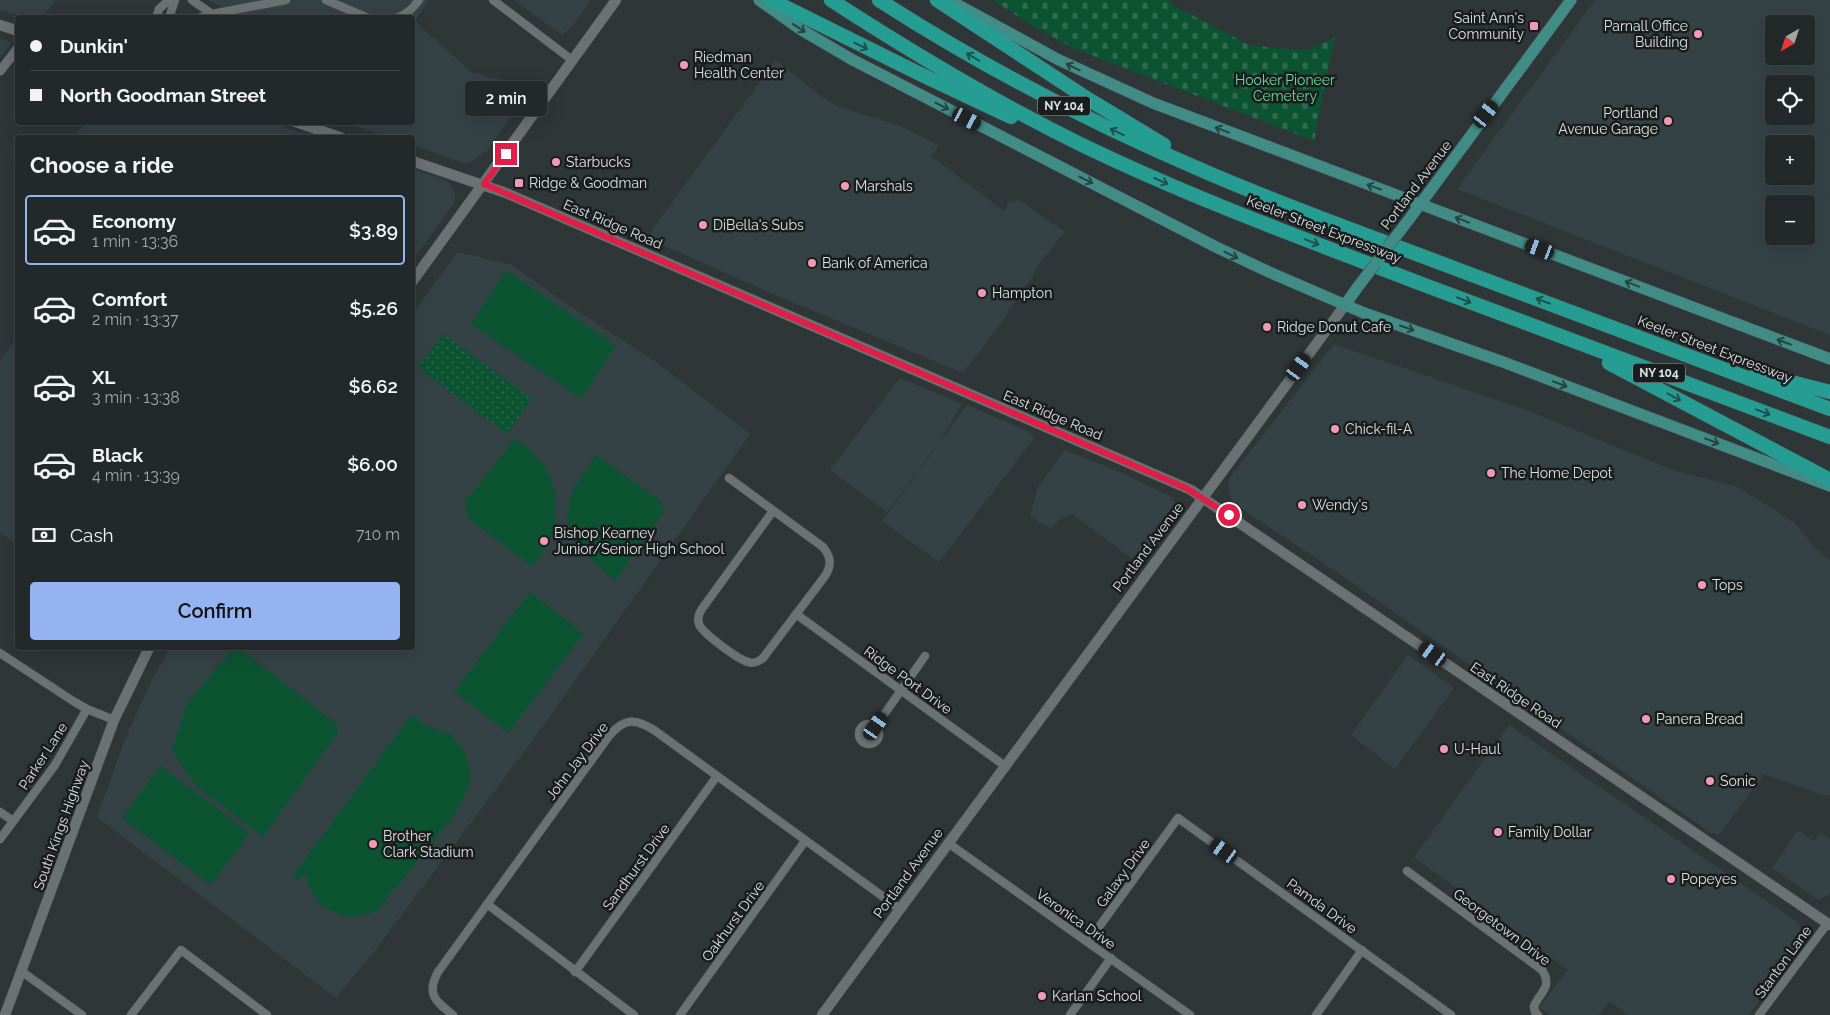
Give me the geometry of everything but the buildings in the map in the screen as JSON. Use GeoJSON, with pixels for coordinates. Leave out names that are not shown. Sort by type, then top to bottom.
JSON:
{"type":"FeatureCollection","features":[{"type":"Feature","properties":{"kind":"highway"},"geometry":{"type":"LineString","coordinates":[[771,0],[973,100],[1117,161]]}},
{"type":"Feature","properties":{"kind":"highway","name":"Keeler Street Expressway"},"geometry":{"type":"LineString","coordinates":[[831,0],[897,42],[979,90],[1117,161],[1246,217],[1830,437]]}},
{"type":"Feature","properties":{"kind":"highway","name":"Keeler Street Expressway"},"geometry":{"type":"LineString","coordinates":[[879,0],[980,61],[1070,110],[1204,171],[1830,409]]}},
{"type":"Feature","properties":{"kind":"highway"},"geometry":{"type":"LineString","coordinates":[[937,0],[1116,116],[1206,168],[1258,193]]}},
{"type":"Feature","properties":{"kind":"highway"},"geometry":{"type":"LineString","coordinates":[[1488,309],[1632,374],[1785,458],[1830,480]]}},
{"type":"Feature","properties":{"kind":"highway"},"geometry":{"type":"LineString","coordinates":[[1588,318],[1729,365],[1830,392]]}},
{"type":"Feature","properties":{"kind":"main road"},"geometry":{"type":"LineString","coordinates":[[415,278],[616,0]]}},
{"type":"Feature","properties":{"kind":"main road"},"geometry":{"type":"LineString","coordinates":[[760,0],[813,37],[864,66],[1223,251],[1345,305],[1494,359],[1830,486]]}},
{"type":"Feature","properties":{"kind":"main road"},"geometry":{"type":"LineString","coordinates":[[949,0],[1033,47],[1140,98],[1830,359]]}},
{"type":"Feature","properties":{"kind":"main road","name":"Portland Avenue"},"geometry":{"type":"LineString","coordinates":[[822,1015],[1571,0]]}},
{"type":"Feature","properties":{"kind":"main road"},"geometry":{"type":"LineString","coordinates":[[0,25],[15,30]]}},
{"type":"Feature","properties":{"kind":"main road"},"geometry":{"type":"LineString","coordinates":[[305,125],[333,135]]}},
{"type":"Feature","properties":{"kind":"main road","name":"East Ridge Road"},"geometry":{"type":"LineString","coordinates":[[415,162],[484,184],[1186,488],[1204,498],[1829,923]]}},
{"type":"Feature","properties":{"kind":"main road","name":"South Kings Highway"},"geometry":{"type":"LineString","coordinates":[[5,1015],[114,720],[148,650]]}},
{"type":"Feature","properties":{"kind":"street"},"geometry":{"type":"LineString","coordinates":[[157,0],[159,9]]}},
{"type":"Feature","properties":{"kind":"street"},"geometry":{"type":"LineString","coordinates":[[157,15],[159,9],[169,0]]}},
{"type":"Feature","properties":{"kind":"street"},"geometry":{"type":"LineString","coordinates":[[170,15],[175,0]]}},
{"type":"Feature","properties":{"kind":"street"},"geometry":{"type":"LineString","coordinates":[[192,0],[212,14]]}},
{"type":"Feature","properties":{"kind":"street"},"geometry":{"type":"LineString","coordinates":[[208,15],[286,0]]}},
{"type":"Feature","properties":{"kind":"street"},"geometry":{"type":"LineString","coordinates":[[326,0],[361,15]]}},
{"type":"Feature","properties":{"kind":"street"},"geometry":{"type":"LineString","coordinates":[[402,15],[411,10],[419,0]]}},
{"type":"Feature","properties":{"kind":"street"},"geometry":{"type":"LineString","coordinates":[[493,0],[572,60]]}},
{"type":"Feature","properties":{"kind":"street"},"geometry":{"type":"LineString","coordinates":[[0,71],[15,52]]}},
{"type":"Feature","properties":{"kind":"street"},"geometry":{"type":"LineString","coordinates":[[729,478],[823,547],[830,559],[828,571],[763,658],[753,663],[739,658],[704,631],[698,623],[699,615],[773,511]]}},
{"type":"Feature","properties":{"kind":"street","name":"Ridge Port Drive"},"geometry":{"type":"LineString","coordinates":[[796,614],[1005,766]]}},
{"type":"Feature","properties":{"kind":"street"},"geometry":{"type":"LineString","coordinates":[[0,653],[87,709],[114,720]]}},
{"type":"Feature","properties":{"kind":"street"},"geometry":{"type":"LineString","coordinates":[[876,726],[925,656]]}},
{"type":"Feature","properties":{"kind":"street","name":"Parker Lane"},"geometry":{"type":"LineString","coordinates":[[0,839],[55,765],[87,709]]}},
{"type":"Feature","properties":{"kind":"street","name":"John Jay Drive"},"geometry":{"type":"LineString","coordinates":[[453,1015],[435,1000],[432,993],[434,980],[610,736],[618,726],[624,723],[638,722],[645,724],[900,909]]}},
{"type":"Feature","properties":{"kind":"street","name":"Sandhurst Drive"},"geometry":{"type":"LineString","coordinates":[[576,972],[717,776]]}},
{"type":"Feature","properties":{"kind":"street"},"geometry":{"type":"LineString","coordinates":[[0,812],[13,822]]}},
{"type":"Feature","properties":{"kind":"street","name":"Galaxy Drive"},"geometry":{"type":"LineString","coordinates":[[1088,942],[1178,818]]}},
{"type":"Feature","properties":{"kind":"street","name":"Pamda Drive"},"geometry":{"type":"LineString","coordinates":[[1178,818],[1452,1015]]}},
{"type":"Feature","properties":{"kind":"street","name":"Oakhurst Drive"},"geometry":{"type":"LineString","coordinates":[[680,1015],[805,841]]}},
{"type":"Feature","properties":{"kind":"street","name":"Veronica Drive"},"geometry":{"type":"LineString","coordinates":[[948,843],[1190,1015]]}},
{"type":"Feature","properties":{"kind":"street","name":"Georgetown Drive"},"geometry":{"type":"LineString","coordinates":[[1407,872],[1542,970],[1547,982],[1545,989],[1534,1006],[1538,1015]]}},
{"type":"Feature","properties":{"kind":"street"},"geometry":{"type":"LineString","coordinates":[[488,904],[634,1015]]}},
{"type":"Feature","properties":{"kind":"street","name":"Stanton Lane"},"geometry":{"type":"LineString","coordinates":[[1759,1015],[1829,923]]}},
{"type":"Feature","properties":{"kind":"street"},"geometry":{"type":"LineString","coordinates":[[131,1015],[181,950],[267,1015]]}},
{"type":"Feature","properties":{"kind":"street"},"geometry":{"type":"LineString","coordinates":[[1316,1015],[1362,950]]}},
{"type":"Feature","properties":{"kind":"street"},"geometry":{"type":"LineString","coordinates":[[1070,1015],[1111,958]]}},
{"type":"Feature","properties":{"kind":"street"},"geometry":{"type":"LineString","coordinates":[[22,971],[82,1015]]}},
{"type":"Feature","properties":{"kind":"shaded area"},"geometry":{"type":"Polygon","coordinates":[[[0,0],[56,0],[44,15],[16,15],[0,10],[0,0]]]}},
{"type":"Feature","properties":{"kind":"shaded area"},"geometry":{"type":"Polygon","coordinates":[[[208,0],[429,0],[415,21],[415,15],[240,15],[208,0]]]}},
{"type":"Feature","properties":{"kind":"shaded area"},"geometry":{"type":"Polygon","coordinates":[[[514,0],[591,0],[572,26],[562,35],[514,0]]]}},
{"type":"Feature","properties":{"kind":"shaded area"},"geometry":{"type":"Polygon","coordinates":[[[1595,0],[1830,0],[1830,335],[1457,189],[1595,0]]]}},
{"type":"Feature","properties":{"kind":"shaded area"},"geometry":{"type":"Polygon","coordinates":[[[415,21],[471,72],[525,87],[529,90],[486,152],[467,164],[415,146],[415,135],[384,135],[351,125],[415,125],[415,21]]]}},
{"type":"Feature","properties":{"kind":"shaded area"},"geometry":{"type":"Polygon","coordinates":[[[0,39],[9,42],[10,45],[0,58],[0,39]]]}},
{"type":"Feature","properties":{"kind":"shaded area"},"geometry":{"type":"Polygon","coordinates":[[[776,60],[823,98],[839,107],[898,125],[939,145],[931,156],[1004,211],[1009,202],[1019,200],[1065,232],[1039,264],[998,327],[963,373],[780,297],[649,239],[654,227],[776,60]]]}},
{"type":"Feature","properties":{"kind":"shaded area"},"geometry":{"type":"Polygon","coordinates":[[[83,125],[277,125],[309,135],[76,135],[83,125]]]}},
{"type":"Feature","properties":{"kind":"shaded area"},"geometry":{"type":"Polygon","coordinates":[[[415,170],[443,179],[449,183],[455,193],[455,200],[415,257],[415,170]]]}},
{"type":"Feature","properties":{"kind":"shaded area","name":"Bishop Kearney Junior/Senior High School"},"geometry":{"type":"Polygon","coordinates":[[[458,252],[512,265],[561,300],[656,362],[750,434],[533,740],[373,953],[336,998],[97,817],[127,734],[151,682],[169,650],[415,650],[415,310],[458,252]]]}},
{"type":"Feature","properties":{"kind":"shaded area"},"geometry":{"type":"Polygon","coordinates":[[[15,340],[15,543],[0,533],[0,361],[15,340]]]}},
{"type":"Feature","properties":{"kind":"shaded area"},"geometry":{"type":"Polygon","coordinates":[[[1334,344],[1526,410],[1673,470],[1738,487],[1795,523],[1814,547],[1830,561],[1830,795],[1825,796],[1764,774],[1719,835],[1711,833],[1318,559],[1252,516],[1232,500],[1228,490],[1229,480],[1234,472],[1334,344]]]}},
{"type":"Feature","properties":{"kind":"shaded area"},"geometry":{"type":"Polygon","coordinates":[[[900,378],[962,404],[938,444],[887,512],[830,470],[900,378]]]}},
{"type":"Feature","properties":{"kind":"shaded area"},"geometry":{"type":"Polygon","coordinates":[[[967,405],[1027,431],[1035,437],[939,562],[882,521],[967,405]]]}},
{"type":"Feature","properties":{"kind":"shaded area"},"geometry":{"type":"Polygon","coordinates":[[[1065,450],[1122,473],[1170,496],[1175,502],[1176,513],[1139,564],[1072,514],[1059,520],[1051,528],[1038,522],[1030,515],[1038,487],[1065,450]]]}},
{"type":"Feature","properties":{"kind":"shaded area"},"geometry":{"type":"Polygon","coordinates":[[[1408,655],[1454,688],[1395,769],[1351,735],[1408,655]]]}},
{"type":"Feature","properties":{"kind":"shaded area"},"geometry":{"type":"Polygon","coordinates":[[[1509,725],[1800,924],[1799,941],[1773,983],[1749,1015],[1628,1015],[1610,1001],[1598,1015],[1550,1015],[1539,1007],[1568,970],[1414,857],[1509,725]]]}},
{"type":"Feature","properties":{"kind":"shaded area"},"geometry":{"type":"Polygon","coordinates":[[[1798,830],[1814,841],[1820,832],[1830,839],[1830,894],[1819,900],[1772,868],[1798,830]]]}},
{"type":"Feature","properties":{"kind":"green space","name":"Hooker Pioneer Cemetery"},"geometry":{"type":"Polygon","coordinates":[[[993,0],[1170,0],[1171,4],[1249,45],[1295,50],[1311,49],[1335,37],[1314,141],[1075,49],[1031,25],[993,0]]]}},
{"type":"Feature","properties":{"kind":"green space"},"geometry":{"type":"Polygon","coordinates":[[[506,270],[616,346],[581,399],[471,324],[506,270]]]}},
{"type":"Feature","properties":{"kind":"green space"},"geometry":{"type":"Polygon","coordinates":[[[443,334],[532,399],[507,434],[418,368],[443,334]]]}},
{"type":"Feature","properties":{"kind":"green space"},"geometry":{"type":"Polygon","coordinates":[[[515,438],[542,462],[552,481],[556,500],[555,520],[550,539],[533,567],[468,518],[465,502],[515,438]]]}},
{"type":"Feature","properties":{"kind":"green space"},"geometry":{"type":"Polygon","coordinates":[[[596,455],[662,502],[663,513],[615,581],[576,546],[567,519],[572,491],[596,455]]]}},
{"type":"Feature","properties":{"kind":"green space"},"geometry":{"type":"Polygon","coordinates":[[[530,592],[584,634],[508,733],[454,691],[530,592]]]}},
{"type":"Feature","properties":{"kind":"green space"},"geometry":{"type":"Polygon","coordinates":[[[232,650],[242,650],[336,724],[338,733],[263,837],[194,784],[172,750],[187,703],[232,650]]]}},
{"type":"Feature","properties":{"kind":"green space","name":"Brother Clark Stadium"},"geometry":{"type":"Polygon","coordinates":[[[412,714],[425,725],[451,735],[466,753],[471,782],[454,816],[377,911],[348,918],[324,908],[311,892],[305,872],[298,880],[293,875],[412,714]]]}},
{"type":"Feature","properties":{"kind":"green space"},"geometry":{"type":"Polygon","coordinates":[[[160,766],[250,833],[211,885],[122,818],[160,766]]]}},
{"type":"Feature","properties":{"kind":"place","name":"Saint Ann's Community"},"geometry":{"type":"Point","coordinates":[1534,26]}},
{"type":"Feature","properties":{"kind":"place","name":"Parnall Office Building"},"geometry":{"type":"Point","coordinates":[1698,34]}},
{"type":"Feature","properties":{"kind":"place","name":"Riedman Health Center"},"geometry":{"type":"Point","coordinates":[684,65]}},
{"type":"Feature","properties":{"kind":"place","name":"Portland Avenue Garage"},"geometry":{"type":"Point","coordinates":[1668,121]}},
{"type":"Feature","properties":{"kind":"place","name":"Starbucks"},"geometry":{"type":"Point","coordinates":[556,162]}},
{"type":"Feature","properties":{"kind":"place","name":"Ridge & Goodman"},"geometry":{"type":"Point","coordinates":[519,183]}},
{"type":"Feature","properties":{"kind":"place","name":"Marshals"},"geometry":{"type":"Point","coordinates":[845,186]}},
{"type":"Feature","properties":{"kind":"place","name":"DiBella's Subs"},"geometry":{"type":"Point","coordinates":[703,225]}},
{"type":"Feature","properties":{"kind":"place","name":"Bank of America"},"geometry":{"type":"Point","coordinates":[812,263]}},
{"type":"Feature","properties":{"kind":"place","name":"Hampton"},"geometry":{"type":"Point","coordinates":[982,293]}},
{"type":"Feature","properties":{"kind":"place","name":"Ridge Donut Cafe"},"geometry":{"type":"Point","coordinates":[1267,327]}},
{"type":"Feature","properties":{"kind":"place","name":"Chick-fil-A"},"geometry":{"type":"Point","coordinates":[1335,429]}},
{"type":"Feature","properties":{"kind":"place","name":"The Home Depot"},"geometry":{"type":"Point","coordinates":[1491,473]}},
{"type":"Feature","properties":{"kind":"place","name":"Wendy's"},"geometry":{"type":"Point","coordinates":[1302,505]}},
{"type":"Feature","properties":{"kind":"place","name":"Bishop Kearney Junior/Senior High School"},"geometry":{"type":"Point","coordinates":[544,541]}},
{"type":"Feature","properties":{"kind":"place","name":"Tops"},"geometry":{"type":"Point","coordinates":[1702,585]}},
{"type":"Feature","properties":{"kind":"place","name":"Panera Bread"},"geometry":{"type":"Point","coordinates":[1646,719]}},
{"type":"Feature","properties":{"kind":"place","name":"U-Haul"},"geometry":{"type":"Point","coordinates":[1444,749]}},
{"type":"Feature","properties":{"kind":"place","name":"Sonic"},"geometry":{"type":"Point","coordinates":[1710,781]}},
{"type":"Feature","properties":{"kind":"place","name":"Family Dollar"},"geometry":{"type":"Point","coordinates":[1498,832]}},
{"type":"Feature","properties":{"kind":"place","name":"Brother Clark Stadium"},"geometry":{"type":"Point","coordinates":[373,844]}},
{"type":"Feature","properties":{"kind":"place","name":"Popeyes"},"geometry":{"type":"Point","coordinates":[1671,879]}},
{"type":"Feature","properties":{"kind":"place","name":"Karlan School"},"geometry":{"type":"Point","coordinates":[1042,996]}},
{"type":"Feature","properties":{"kind":"route"},"geometry":{"type":"LineString","coordinates":[[506,154],[484,184],[1101,450],[1198,494],[1229,515]]}}]}
